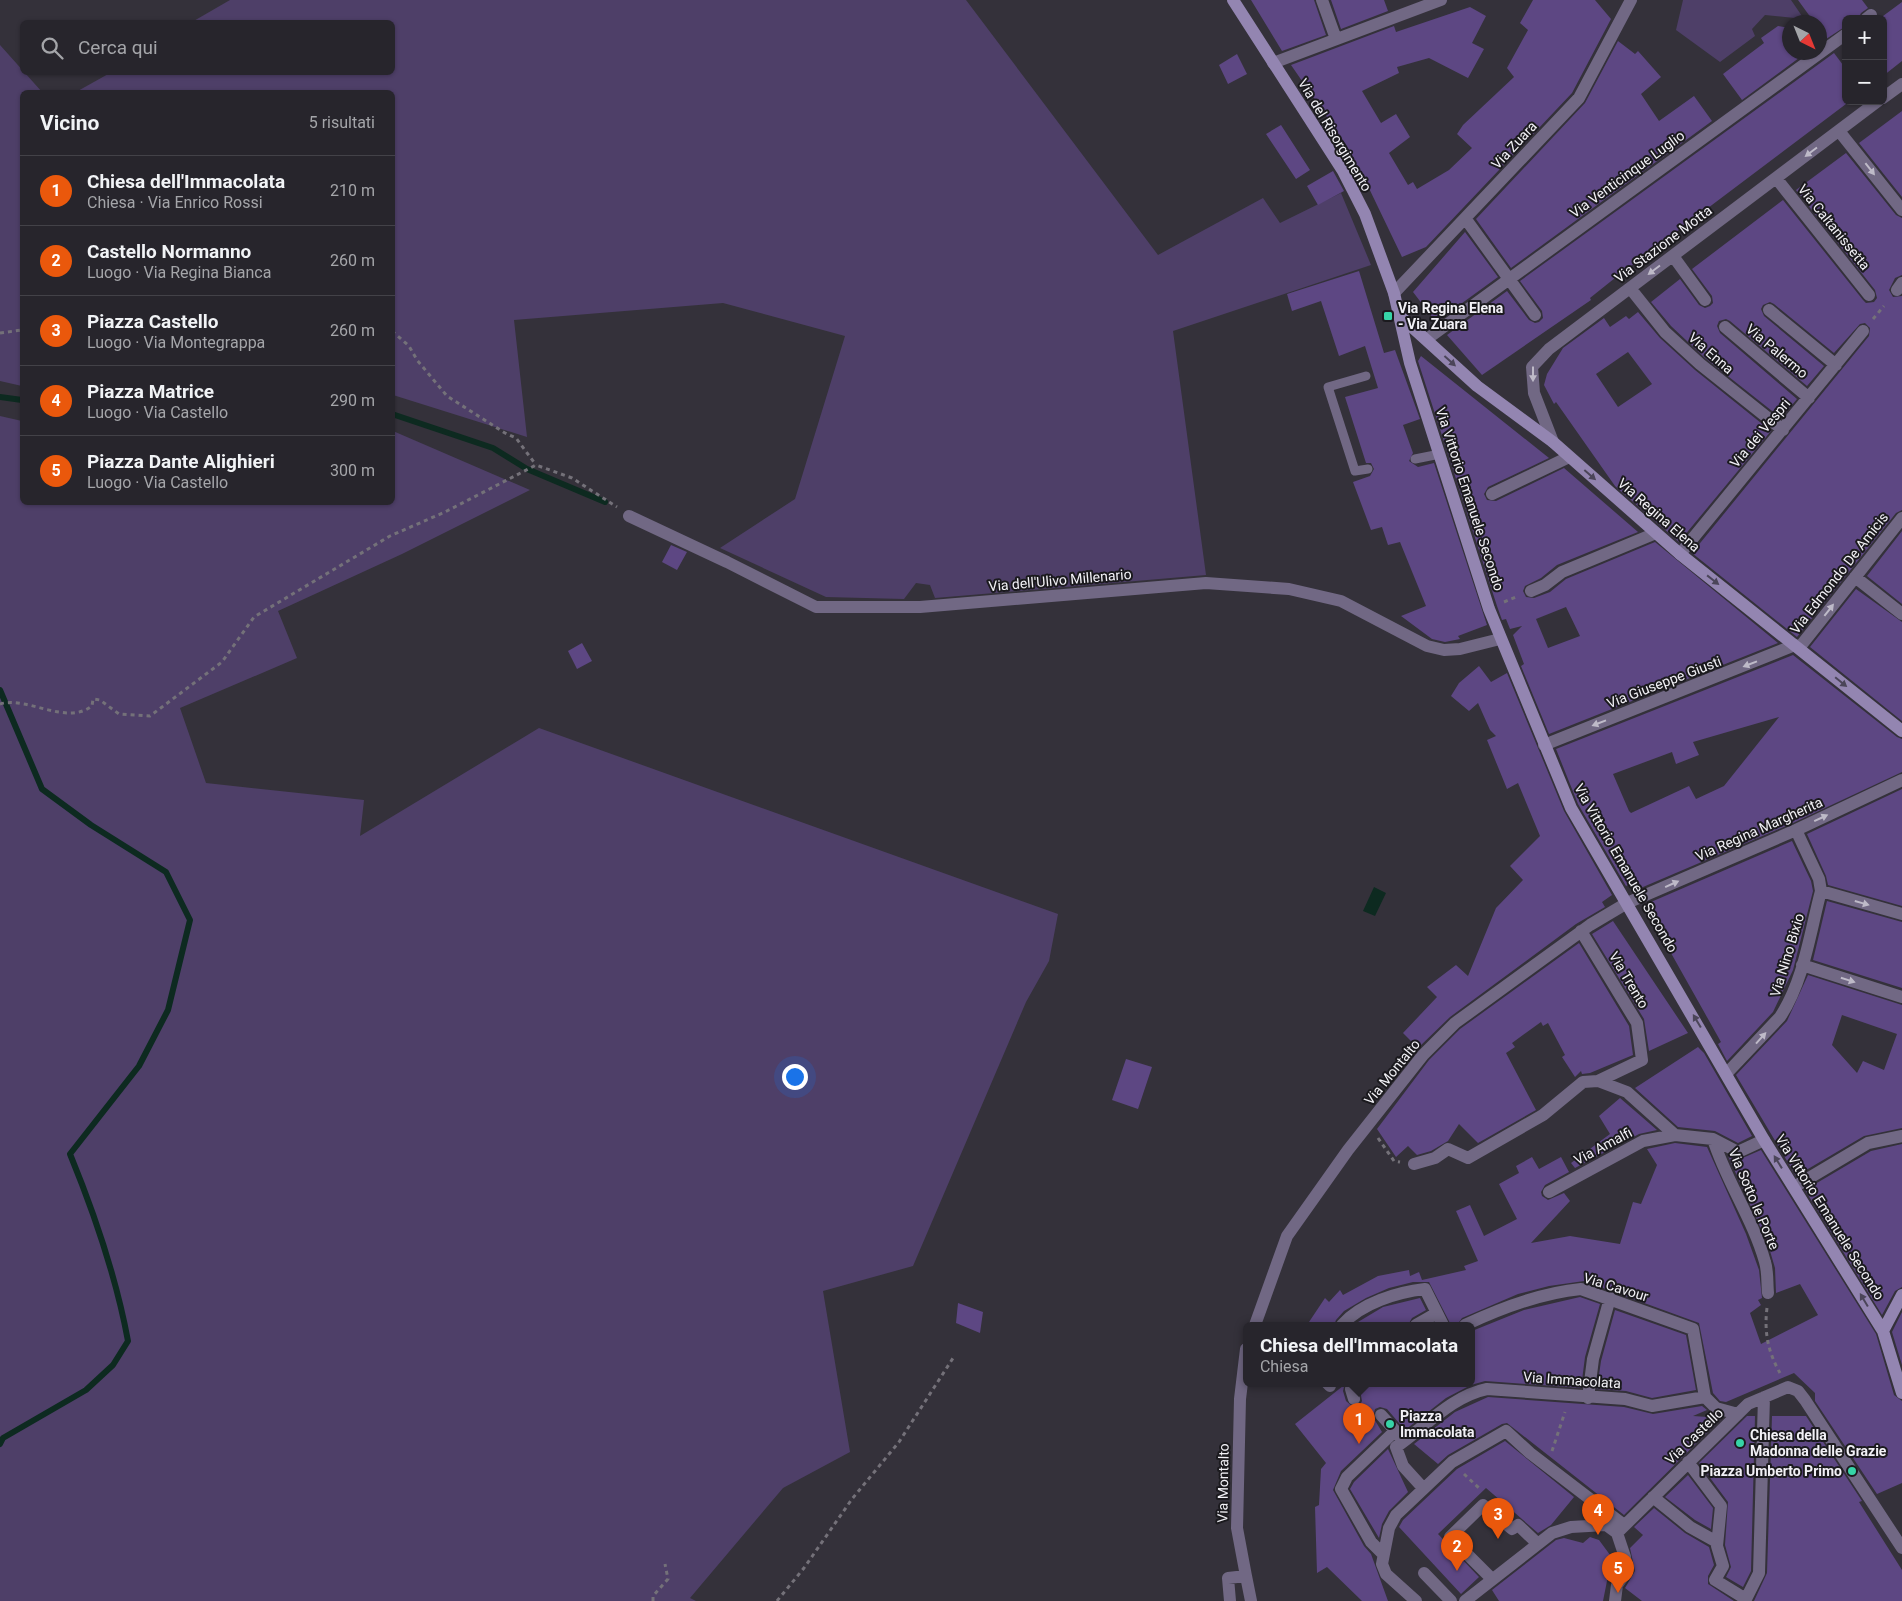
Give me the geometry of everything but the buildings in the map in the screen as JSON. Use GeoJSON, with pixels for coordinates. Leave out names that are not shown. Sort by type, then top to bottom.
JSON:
{"type":"FeatureCollection","features":[{"type":"Feature","properties":{"kind":"street","name":"Via del Risorgimento"},"geometry":{"type":"LineString","coordinates":[[1233,0],[1343,171],[1365,214],[1394,293]]}},
{"type":"Feature","properties":{"kind":"street"},"geometry":{"type":"LineString","coordinates":[[1322,0],[1336,39]]}},
{"type":"Feature","properties":{"kind":"street"},"geometry":{"type":"LineString","coordinates":[[1273,63],[1441,0]]}},
{"type":"Feature","properties":{"kind":"street","name":"Via Zuara"},"geometry":{"type":"LineString","coordinates":[[1394,293],[1579,98],[1631,0]]}},
{"type":"Feature","properties":{"kind":"street","name":"Via Venticinque Luglio"},"geometry":{"type":"LineString","coordinates":[[1427,339],[1842,37]]}},
{"type":"Feature","properties":{"kind":"street"},"geometry":{"type":"LineString","coordinates":[[1887,95],[1902,84]]}},
{"type":"Feature","properties":{"kind":"street","name":"Via Stazione Motta"},"geometry":{"type":"LineString","coordinates":[[1553,442],[1534,393],[1532,367],[1549,349],[1873,105]]}},
{"type":"Feature","properties":{"kind":"street"},"geometry":{"type":"LineString","coordinates":[[1839,130],[1902,210]]}},
{"type":"Feature","properties":{"kind":"street","name":"Via Caltanissetta"},"geometry":{"type":"LineString","coordinates":[[1776,178],[1869,295]]}},
{"type":"Feature","properties":{"kind":"street"},"geometry":{"type":"LineString","coordinates":[[1465,218],[1536,314]]}},
{"type":"Feature","properties":{"kind":"street"},"geometry":{"type":"LineString","coordinates":[[1672,256],[1704,300]]}},
{"type":"Feature","properties":{"kind":"street","name":"Via Enna"},"geometry":{"type":"LineString","coordinates":[[1630,288],[1665,332],[1700,364],[1783,430]]}},
{"type":"Feature","properties":{"kind":"street","name":"Via Vittorio Emanuele Secondo"},"geometry":{"type":"LineString","coordinates":[[1394,293],[1410,363],[1489,609],[1544,745],[1572,808],[1727,1073],[1764,1140],[1883,1332],[1902,1393]]}},
{"type":"Feature","properties":{"kind":"street"},"geometry":{"type":"LineString","coordinates":[[1769,310],[1836,364]]}},
{"type":"Feature","properties":{"kind":"street","name":"Via Regina Elena"},"geometry":{"type":"LineString","coordinates":[[1401,318],[1427,339],[1477,386],[1553,442],[1680,554],[1902,731]]}},
{"type":"Feature","properties":{"kind":"street","name":"Via Palermo"},"geometry":{"type":"LineString","coordinates":[[1725,327],[1809,398]]}},
{"type":"Feature","properties":{"kind":"street","name":"Via dei Vespri"},"geometry":{"type":"LineString","coordinates":[[1680,554],[1863,331]]}},
{"type":"Feature","properties":{"kind":"street"},"geometry":{"type":"LineString","coordinates":[[1492,494],[1569,457]]}},
{"type":"Feature","properties":{"kind":"street","name":"Via dell'Ulivo Millenario"},"geometry":{"type":"LineString","coordinates":[[629,516],[727,562],[816,607],[920,607],[1206,583],[1289,589],[1341,601],[1427,646],[1444,650],[1460,649],[1500,638]]}},
{"type":"Feature","properties":{"kind":"street","name":"Via Edmondo De Amicis"},"geometry":{"type":"LineString","coordinates":[[1797,647],[1902,518]]}},
{"type":"Feature","properties":{"kind":"street"},"geometry":{"type":"LineString","coordinates":[[1531,591],[1545,585],[1562,572],[1656,533]]}},
{"type":"Feature","properties":{"kind":"street"},"geometry":{"type":"LineString","coordinates":[[1855,577],[1902,614]]}},
{"type":"Feature","properties":{"kind":"street","name":"Via Giuseppe Giusti"},"geometry":{"type":"LineString","coordinates":[[1544,745],[1797,647]]}},
{"type":"Feature","properties":{"kind":"street","name":"Via Regina Margherita"},"geometry":{"type":"LineString","coordinates":[[1627,903],[1796,830],[1902,780]]}},
{"type":"Feature","properties":{"kind":"street"},"geometry":{"type":"LineString","coordinates":[[1796,830],[1819,879],[1821,891],[1902,914]]}},
{"type":"Feature","properties":{"kind":"street","name":"Via Nino Bixio"},"geometry":{"type":"LineString","coordinates":[[1727,1073],[1780,1017],[1787,1006],[1802,965],[1821,891]]}},
{"type":"Feature","properties":{"kind":"street","name":"Via Montalto"},"geometry":{"type":"LineString","coordinates":[[1256,1322],[1287,1236],[1348,1150],[1422,1055],[1455,1023],[1581,931],[1627,903]]}},
{"type":"Feature","properties":{"kind":"street","name":"Via Trento"},"geometry":{"type":"LineString","coordinates":[[1581,931],[1637,1023],[1642,1060],[1598,1081]]}},
{"type":"Feature","properties":{"kind":"street"},"geometry":{"type":"LineString","coordinates":[[1802,965],[1902,997]]}},
{"type":"Feature","properties":{"kind":"street"},"geometry":{"type":"LineString","coordinates":[[1414,1164],[1436,1158],[1448,1149],[1468,1158],[1543,1115],[1583,1082],[1598,1081],[1627,1092],[1675,1135]]}},
{"type":"Feature","properties":{"kind":"street","name":"Via Amalfi"},"geometry":{"type":"LineString","coordinates":[[1549,1192],[1643,1141],[1675,1135],[1713,1139]]}},
{"type":"Feature","properties":{"kind":"street"},"geometry":{"type":"LineString","coordinates":[[1794,1187],[1868,1143],[1902,1136]]}},
{"type":"Feature","properties":{"kind":"street"},"geometry":{"type":"LineString","coordinates":[[1713,1139],[1738,1152],[1764,1140]]}},
{"type":"Feature","properties":{"kind":"street","name":"Via Sotto le Porte"},"geometry":{"type":"LineString","coordinates":[[1713,1139],[1720,1160],[1744,1210],[1765,1263],[1768,1293]]}},
{"type":"Feature","properties":{"kind":"street"},"geometry":{"type":"LineString","coordinates":[[1344,1322],[1350,1315],[1401,1292],[1426,1289],[1442,1322]]}},
{"type":"Feature","properties":{"kind":"street","name":"Via Cavour"},"geometry":{"type":"LineString","coordinates":[[1472,1322],[1505,1308],[1563,1290],[1581,1289],[1610,1298],[1693,1329],[1705,1397]]}},
{"type":"Feature","properties":{"kind":"street"},"geometry":{"type":"LineString","coordinates":[[1883,1332],[1902,1295]]}},
{"type":"Feature","properties":{"kind":"street"},"geometry":{"type":"LineString","coordinates":[[1588,1398],[1593,1359],[1610,1298]]}},
{"type":"Feature","properties":{"kind":"street"},"geometry":{"type":"LineString","coordinates":[[1421,1322],[1437,1313]]}},
{"type":"Feature","properties":{"kind":"street","name":"Via Montalto"},"geometry":{"type":"LineString","coordinates":[[1243,1374],[1240,1399],[1237,1528],[1251,1601]]}},
{"type":"Feature","properties":{"kind":"street"},"geometry":{"type":"LineString","coordinates":[[1352,1387],[1354,1399]]}},
{"type":"Feature","properties":{"kind":"street"},"geometry":{"type":"LineString","coordinates":[[1788,1387],[1798,1391],[1805,1400],[1902,1548]]}},
{"type":"Feature","properties":{"kind":"street","name":"Via Castello"},"geometry":{"type":"LineString","coordinates":[[1624,1526],[1748,1404],[1788,1387]]}},
{"type":"Feature","properties":{"kind":"street","name":"Via Immacolata"},"geometry":{"type":"LineString","coordinates":[[1408,1438],[1435,1416],[1478,1390],[1487,1388],[1588,1398],[1625,1399],[1652,1406],[1705,1397]]}},
{"type":"Feature","properties":{"kind":"street"},"geometry":{"type":"LineString","coordinates":[[1705,1397],[1716,1408],[1738,1414]]}},
{"type":"Feature","properties":{"kind":"street"},"geometry":{"type":"LineString","coordinates":[[1688,1462],[1720,1506],[1717,1542],[1724,1566],[1715,1580],[1745,1600],[1759,1573],[1764,1397]]}},
{"type":"Feature","properties":{"kind":"street"},"geometry":{"type":"LineString","coordinates":[[1380,1415],[1391,1435]]}},
{"type":"Feature","properties":{"kind":"street"},"geometry":{"type":"LineString","coordinates":[[1416,1601],[1386,1574],[1382,1564],[1389,1528],[1396,1515],[1452,1462],[1506,1431],[1546,1466],[1624,1526]]}},
{"type":"Feature","properties":{"kind":"street"},"geometry":{"type":"LineString","coordinates":[[1391,1435],[1408,1438]]}},
{"type":"Feature","properties":{"kind":"street"},"geometry":{"type":"LineString","coordinates":[[1383,1554],[1371,1542],[1341,1489],[1347,1477],[1391,1435]]}},
{"type":"Feature","properties":{"kind":"street"},"geometry":{"type":"LineString","coordinates":[[1408,1438],[1396,1447],[1403,1466],[1424,1488]]}},
{"type":"Feature","properties":{"kind":"street"},"geometry":{"type":"LineString","coordinates":[[1653,1497],[1690,1527],[1717,1542]]}},
{"type":"Feature","properties":{"kind":"street"},"geometry":{"type":"LineString","coordinates":[[1492,1579],[1450,1537],[1483,1505],[1512,1529],[1518,1525],[1538,1544]]}},
{"type":"Feature","properties":{"kind":"street"},"geometry":{"type":"LineString","coordinates":[[1465,1601],[1552,1533],[1571,1527],[1624,1526]]}},
{"type":"Feature","properties":{"kind":"street"},"geometry":{"type":"LineString","coordinates":[[1614,1601],[1617,1585],[1627,1571],[1624,1526]]}},
{"type":"Feature","properties":{"kind":"street"},"geometry":{"type":"LineString","coordinates":[[1424,1573],[1451,1601]]}},
{"type":"Feature","properties":{"kind":"street"},"geometry":{"type":"LineString","coordinates":[[1230,1601],[1228,1578],[1246,1576]]}},
{"type":"Feature","properties":{"kind":"lane"},"geometry":{"type":"LineString","coordinates":[[1366,376],[1328,387],[1355,472],[1368,469]]}},
{"type":"Feature","properties":{"kind":"lane"},"geometry":{"type":"LineString","coordinates":[[1415,459],[1440,454]]}},
{"type":"Feature","properties":{"kind":"path"},"geometry":{"type":"LineString","coordinates":[[1863,331],[1899,287]]}},
{"type":"Feature","properties":{"kind":"path"},"geometry":{"type":"LineString","coordinates":[[0,333],[20,330]]}},
{"type":"Feature","properties":{"kind":"path"},"geometry":{"type":"LineString","coordinates":[[395,334],[409,346],[417,360],[447,396],[516,438],[536,465],[572,478],[605,498],[629,516]]}},
{"type":"Feature","properties":{"kind":"path"},"geometry":{"type":"LineString","coordinates":[[0,704],[27,704],[50,712],[86,711],[92,706],[93,699],[100,700],[119,714],[150,716],[222,662],[254,617],[261,612],[390,536],[445,512],[536,465]]}},
{"type":"Feature","properties":{"kind":"path"},"geometry":{"type":"LineString","coordinates":[[1489,609],[1531,591]]}},
{"type":"Feature","properties":{"kind":"path"},"geometry":{"type":"LineString","coordinates":[[1369,1125],[1394,1161],[1414,1164]]}},
{"type":"Feature","properties":{"kind":"path"},"geometry":{"type":"LineString","coordinates":[[1768,1293],[1765,1328],[1771,1357],[1788,1387]]}},
{"type":"Feature","properties":{"kind":"path"},"geometry":{"type":"LineString","coordinates":[[776,1601],[804,1568],[852,1498],[899,1442],[955,1355]]}},
{"type":"Feature","properties":{"kind":"path"},"geometry":{"type":"LineString","coordinates":[[1546,1466],[1571,1396]]}},
{"type":"Feature","properties":{"kind":"path"},"geometry":{"type":"LineString","coordinates":[[1452,1462],[1483,1491]]}},
{"type":"Feature","properties":{"kind":"path"},"geometry":{"type":"LineString","coordinates":[[653,1601],[654,1596],[668,1580],[665,1564]]}},
{"type":"Feature","properties":{"kind":"shaded area"},"geometry":{"type":"Polygon","coordinates":[[[230,0],[966,0],[1158,255],[1263,198],[1280,223],[1341,193],[1371,265],[1173,331],[1206,575],[935,598],[930,585],[916,583],[904,599],[826,597],[720,548],[795,499],[845,336],[723,303],[514,320],[527,437],[395,396],[395,90],[80,90],[106,75],[395,75],[395,20],[195,20],[230,0]]]}},
{"type":"Feature","properties":{"kind":"shaded area"},"geometry":{"type":"Polygon","coordinates":[[[1683,0],[1791,0],[1801,15],[1782,15],[1782,17],[1765,15],[1752,29],[1755,36],[1720,62],[1676,30],[1683,0]]]}},
{"type":"Feature","properties":{"kind":"shaded area"},"geometry":{"type":"Polygon","coordinates":[[[0,45],[20,67],[20,75],[27,75],[40,90],[20,90],[20,386],[0,381],[0,45]]]}},
{"type":"Feature","properties":{"kind":"shaded area"},"geometry":{"type":"Polygon","coordinates":[[[0,416],[20,421],[20,505],[395,505],[395,432],[530,490],[402,554],[278,611],[297,658],[180,708],[206,783],[364,800],[360,836],[539,728],[1058,914],[1049,961],[1026,1002],[913,1266],[823,1291],[850,1452],[783,1488],[690,1598],[696,1601],[0,1601],[0,416]]]}},
{"type":"Feature","properties":{"kind":"shaded area"},"geometry":{"type":"Polygon","coordinates":[[[1374,887],[1386,893],[1375,916],[1363,911],[1374,887]]]}},
{"type":"Feature","properties":{"kind":"waterway"},"geometry":{"type":"LineString","coordinates":[[0,397],[20,400]]}},
{"type":"Feature","properties":{"kind":"waterway"},"geometry":{"type":"LineString","coordinates":[[395,415],[493,448],[527,469],[605,502]]}},
{"type":"Feature","properties":{"kind":"waterway"},"geometry":{"type":"LineString","coordinates":[[0,690],[42,789],[91,825],[166,872],[190,920],[168,1010],[139,1066],[70,1154],[104,1246],[128,1341],[113,1365],[86,1390],[3,1438],[0,1444]]}},
{"type":"Feature","properties":{"kind":"place","name":"Via Regina Elena - Via Zuara"},"geometry":{"type":"Point","coordinates":[1388,316]}},
{"type":"Feature","properties":{"kind":"place","name":"Piazza Immacolata"},"geometry":{"type":"Point","coordinates":[1390,1424]}},
{"type":"Feature","properties":{"kind":"place","name":"Chiesa della Madonna delle Grazie"},"geometry":{"type":"Point","coordinates":[1740,1443]}},
{"type":"Feature","properties":{"kind":"place","name":"Chiesa dell'Immacolata"},"geometry":{"type":"Point","coordinates":[1359,1444]}},
{"type":"Feature","properties":{"kind":"place","name":"Piazza Umberto Primo"},"geometry":{"type":"Point","coordinates":[1852,1471]}},
{"type":"Feature","properties":{"kind":"place","name":"Piazza Matrice"},"geometry":{"type":"Point","coordinates":[1598,1535]}},
{"type":"Feature","properties":{"kind":"place","name":"Piazza Castello"},"geometry":{"type":"Point","coordinates":[1498,1539]}},
{"type":"Feature","properties":{"kind":"place","name":"Castello Normanno"},"geometry":{"type":"Point","coordinates":[1457,1571]}},
{"type":"Feature","properties":{"kind":"place","name":"Piazza Dante Alighieri"},"geometry":{"type":"Point","coordinates":[1618,1593]}}]}
